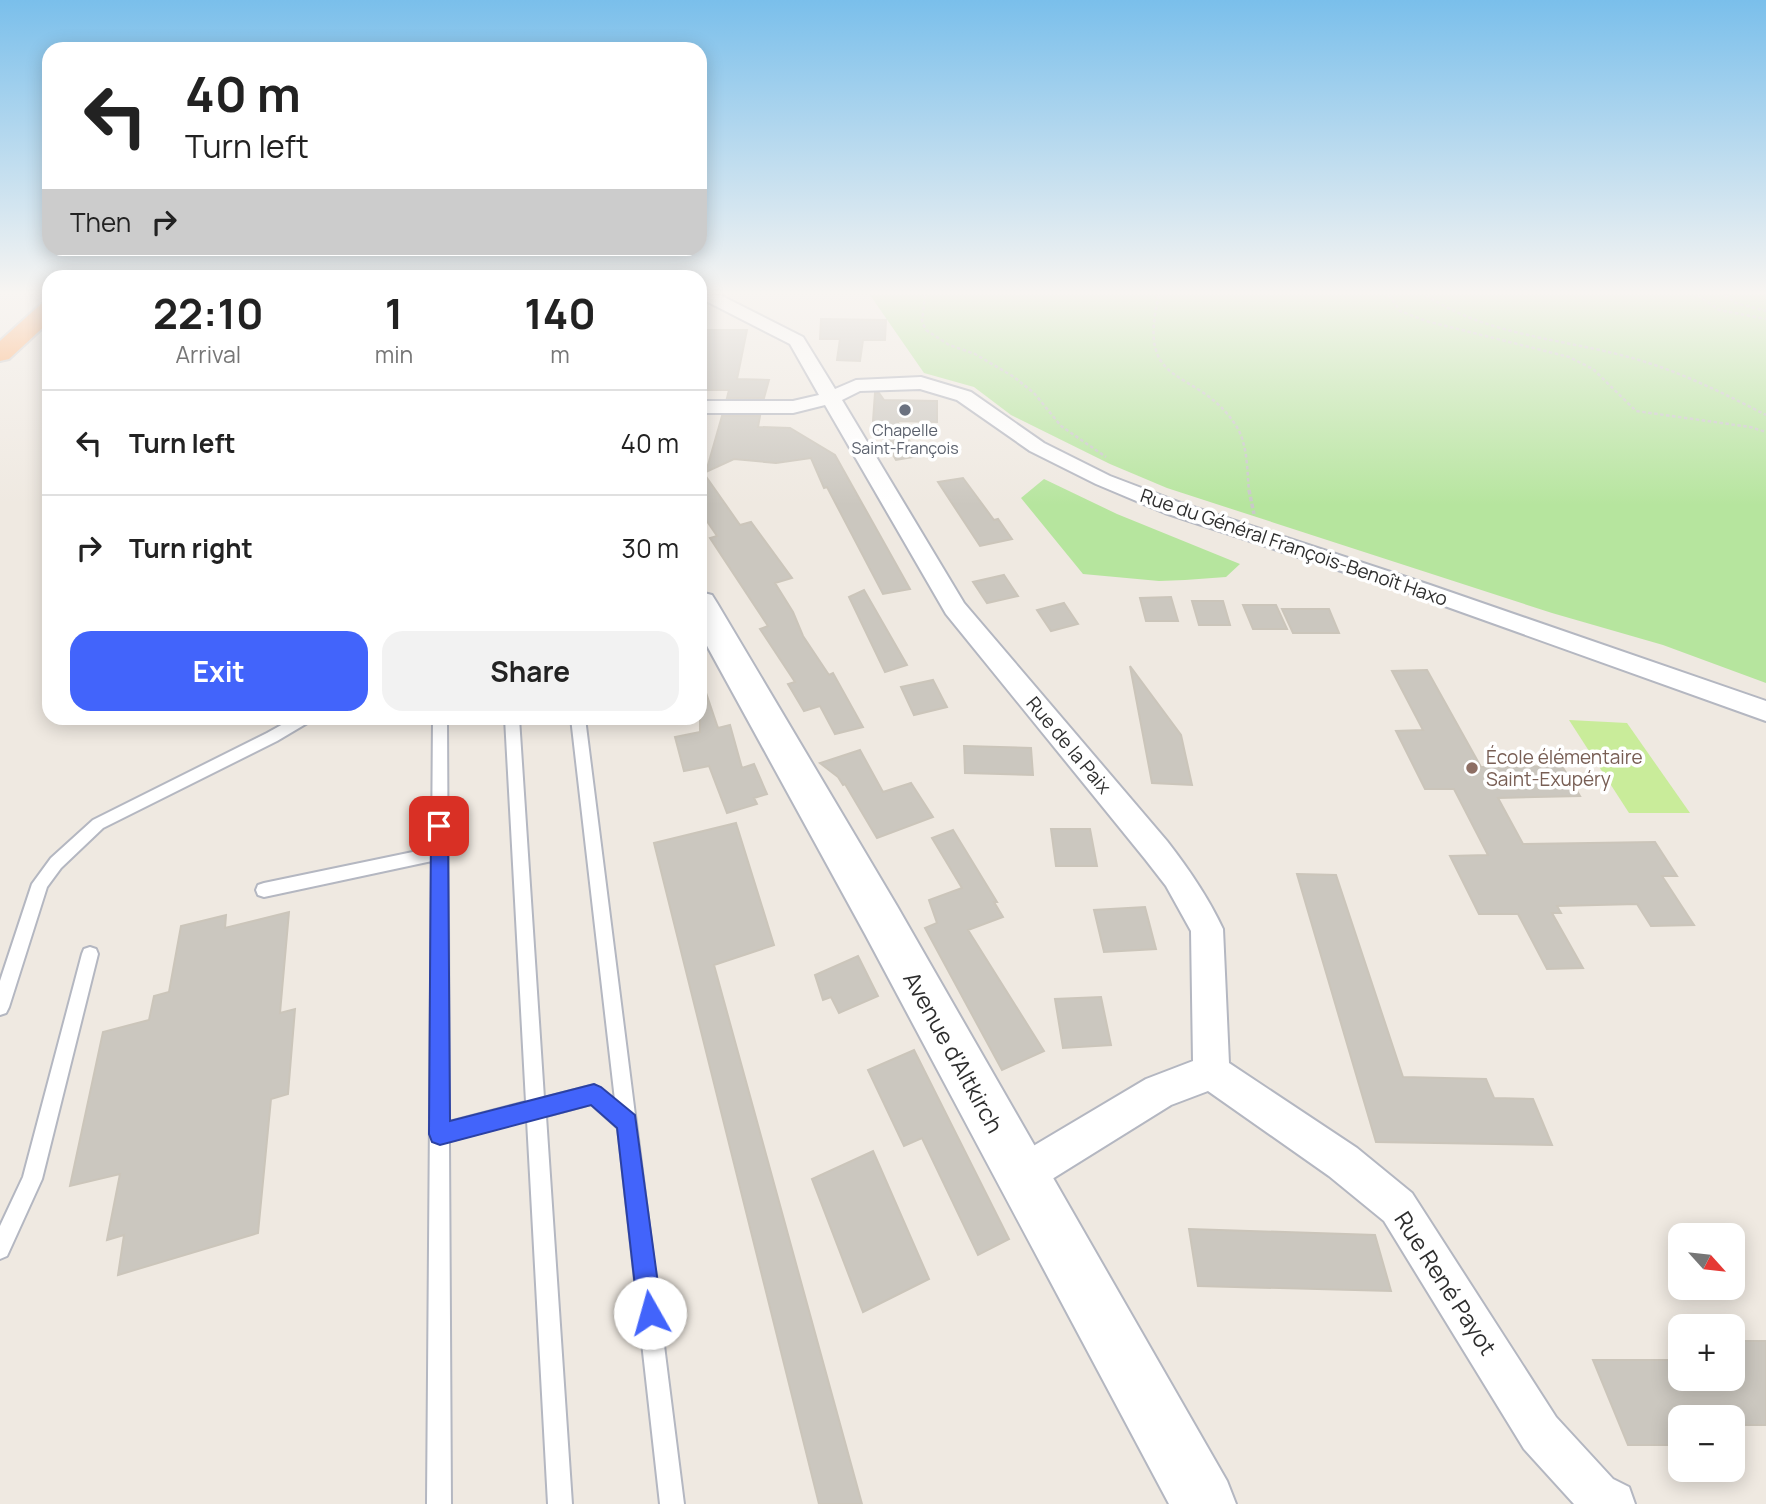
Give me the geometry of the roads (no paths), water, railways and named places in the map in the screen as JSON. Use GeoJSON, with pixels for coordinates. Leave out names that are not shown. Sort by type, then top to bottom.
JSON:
{"type":"FeatureCollection","features":[{"type":"Feature","properties":{"kind":"street","name":"Rue de la Paix"},"geometry":{"type":"LineString","coordinates":[[813,365],[955,608],[1163,859],[1177,877],[1207,929],[1211,1072]]}},
{"type":"Feature","properties":{"kind":"street","name":"Rue du Général François-Benoît Haxo"},"geometry":{"type":"LineString","coordinates":[[707,407],[793,407],[833,397],[856,386],[921,383],[964,396],[1037,447],[1103,480],[1173,508],[1422,590],[1766,711]]}},
{"type":"Feature","properties":{"kind":"street","name":"Avenue d'Altkirch"},"geometry":{"type":"LineString","coordinates":[[707,615],[881,920],[1204,1504]]}},
{"type":"Feature","properties":{"kind":"street"},"geometry":{"type":"LineString","coordinates":[[1022,1175],[1159,1092],[1211,1072]]}},
{"type":"Feature","properties":{"kind":"street","name":"Rue René Payot"},"geometry":{"type":"LineString","coordinates":[[1211,1072],[1343,1162],[1398,1207],[1540,1433],[1597,1495],[1612,1504]]}},
{"type":"Feature","properties":{"kind":"lane"},"geometry":{"type":"LineString","coordinates":[[0,1007],[40,884],[56,863],[98,824],[292,725]]}},
{"type":"Feature","properties":{"kind":"lane"},"geometry":{"type":"LineString","coordinates":[[439,1504],[440,725]]}},
{"type":"Feature","properties":{"kind":"lane"},"geometry":{"type":"LineString","coordinates":[[512,725],[560,1504]]}},
{"type":"Feature","properties":{"kind":"lane"},"geometry":{"type":"LineString","coordinates":[[579,725],[672,1504]]}},
{"type":"Feature","properties":{"kind":"lane"},"geometry":{"type":"LineString","coordinates":[[264,890],[439,853]]}},
{"type":"Feature","properties":{"kind":"lane"},"geometry":{"type":"LineString","coordinates":[[0,1249],[32,1180],[90,954]]}},
{"type":"Feature","properties":{"kind":"lane"},"geometry":{"type":"LineString","coordinates":[[440,1134],[594,1094],[627,1123]]}},
{"type":"Feature","properties":{"kind":"place","name":"Chapelle Saint-François"},"geometry":{"type":"Point","coordinates":[905,410]}},
{"type":"Feature","properties":{"kind":"place","name":"École élémentaire Saint-Exupéry"},"geometry":{"type":"Point","coordinates":[1472,768]}}]}
